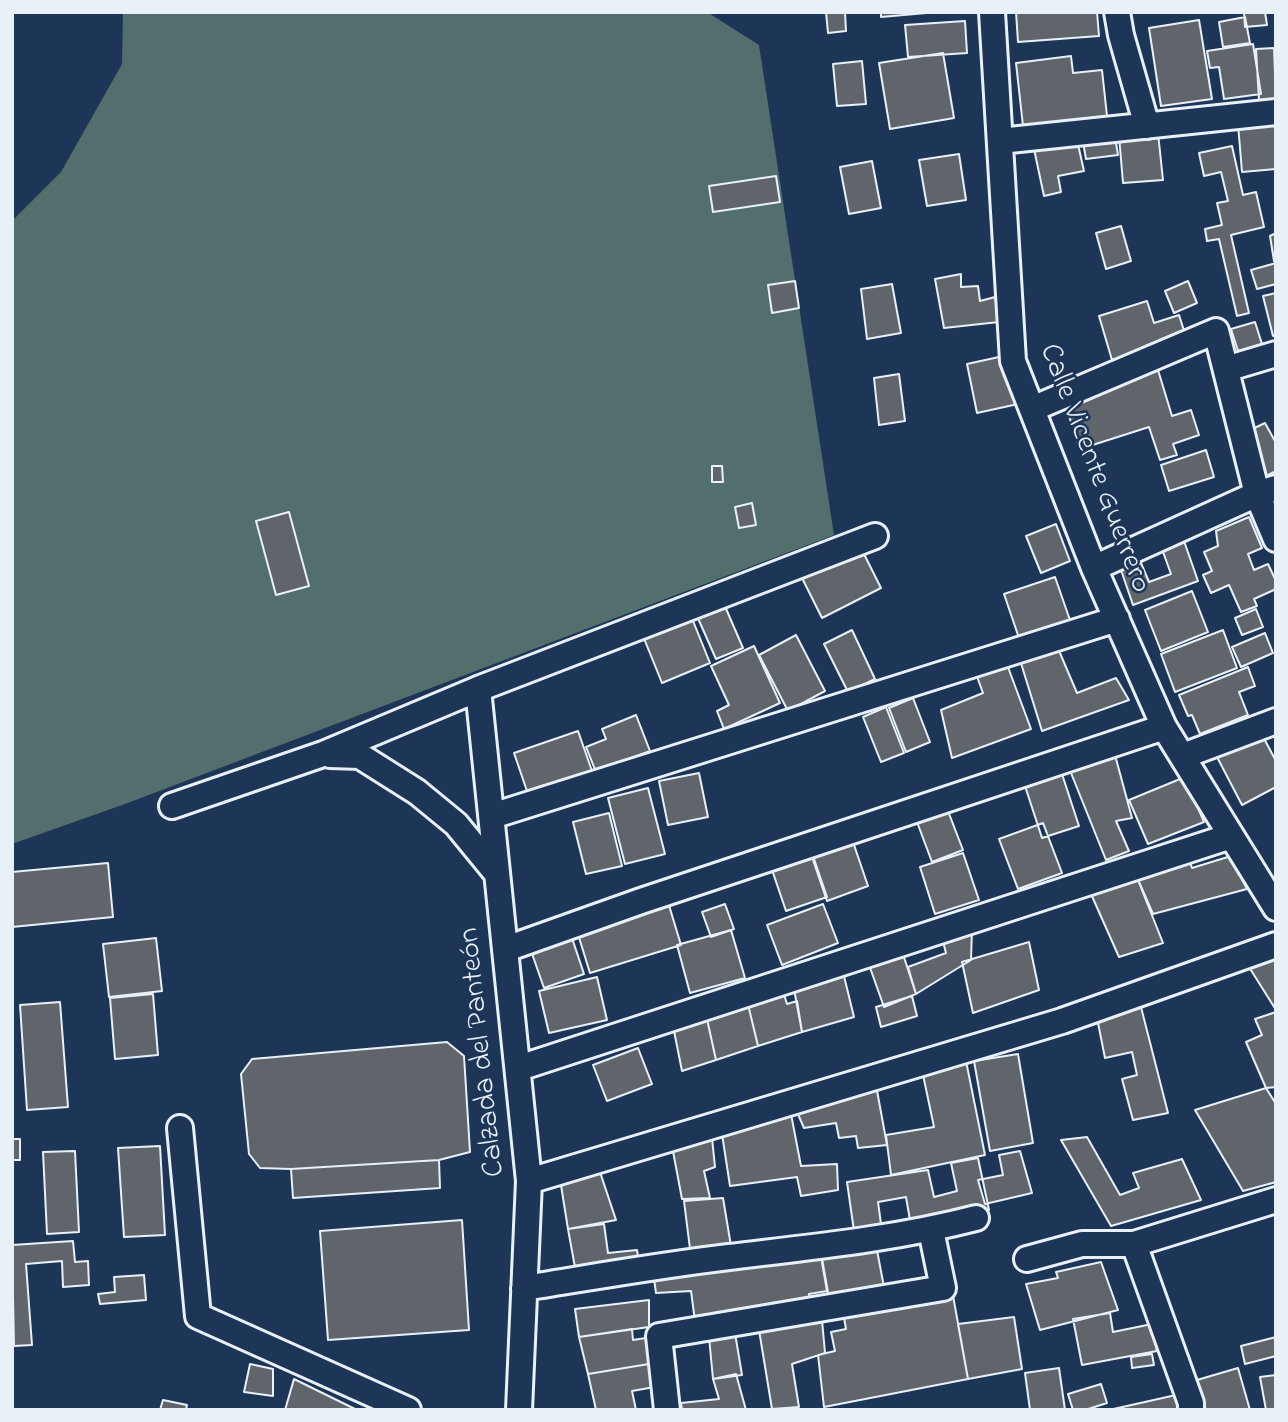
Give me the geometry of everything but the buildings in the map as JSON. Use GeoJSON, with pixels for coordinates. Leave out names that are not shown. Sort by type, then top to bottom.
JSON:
{"type":"FeatureCollection","features":[{"type":"Feature","properties":{"kind":"street","name":"Calle Vicente Guerrero"},"geometry":{"type":"LineString","coordinates":[[992,12],[1013,361],[1094,568],[1164,727],[1276,908]]}},
{"type":"Feature","properties":{"kind":"street"},"geometry":{"type":"LineString","coordinates":[[1117,12],[1147,126]]}},
{"type":"Feature","properties":{"kind":"street"},"geometry":{"type":"LineString","coordinates":[[1000,141],[1276,112]]}},
{"type":"Feature","properties":{"kind":"street"},"geometry":{"type":"LineString","coordinates":[[1032,409],[1216,331],[1266,491],[1276,539]]}},
{"type":"Feature","properties":{"kind":"street"},"geometry":{"type":"LineString","coordinates":[[1226,369],[1276,354]]}},
{"type":"Feature","properties":{"kind":"street"},"geometry":{"type":"LineString","coordinates":[[1094,568],[1266,491]]}},
{"type":"Feature","properties":{"kind":"street"},"geometry":{"type":"LineString","coordinates":[[172,806],[323,754],[478,689],[875,536]]}},
{"type":"Feature","properties":{"kind":"street"},"geometry":{"type":"LineString","coordinates":[[492,816],[1117,619]]}},
{"type":"Feature","properties":{"kind":"street","name":"Calzada del Panteón"},"geometry":{"type":"LineString","coordinates":[[478,689],[529,1181],[519,1410]]}},
{"type":"Feature","properties":{"kind":"street"},"geometry":{"type":"LineString","coordinates":[[1184,756],[1276,721]]}},
{"type":"Feature","properties":{"kind":"street"},"geometry":{"type":"LineString","coordinates":[[506,949],[641,901],[1164,727]]}},
{"type":"Feature","properties":{"kind":"street"},"geometry":{"type":"LineString","coordinates":[[323,754],[360,756],[417,792],[456,824],[498,874]]}},
{"type":"Feature","properties":{"kind":"street"},"geometry":{"type":"LineString","coordinates":[[519,1068],[1231,836]]}},
{"type":"Feature","properties":{"kind":"street"},"geometry":{"type":"LineString","coordinates":[[529,1181],[1062,1021],[1276,944]]}},
{"type":"Feature","properties":{"kind":"street"},"geometry":{"type":"LineString","coordinates":[[180,1128],[198,1316],[408,1410]]}},
{"type":"Feature","properties":{"kind":"street"},"geometry":{"type":"LineString","coordinates":[[1027,1259],[1082,1244],[1134,1244],[1276,1200]]}},
{"type":"Feature","properties":{"kind":"street"},"geometry":{"type":"LineString","coordinates":[[524,1288],[667,1265],[820,1247],[931,1230],[976,1218]]}},
{"type":"Feature","properties":{"kind":"street"},"geometry":{"type":"LineString","coordinates":[[667,1410],[659,1336],[943,1288],[931,1230]]}},
{"type":"Feature","properties":{"kind":"street"},"geometry":{"type":"LineString","coordinates":[[1134,1244],[1191,1403],[1191,1410]]}},
{"type":"Feature","properties":{"kind":"green space"},"geometry":{"type":"Polygon","coordinates":[[[123,12],[707,12],[759,45],[834,535],[125,804],[12,844],[12,221],[61,172],[122,64],[123,12]]]}}]}
